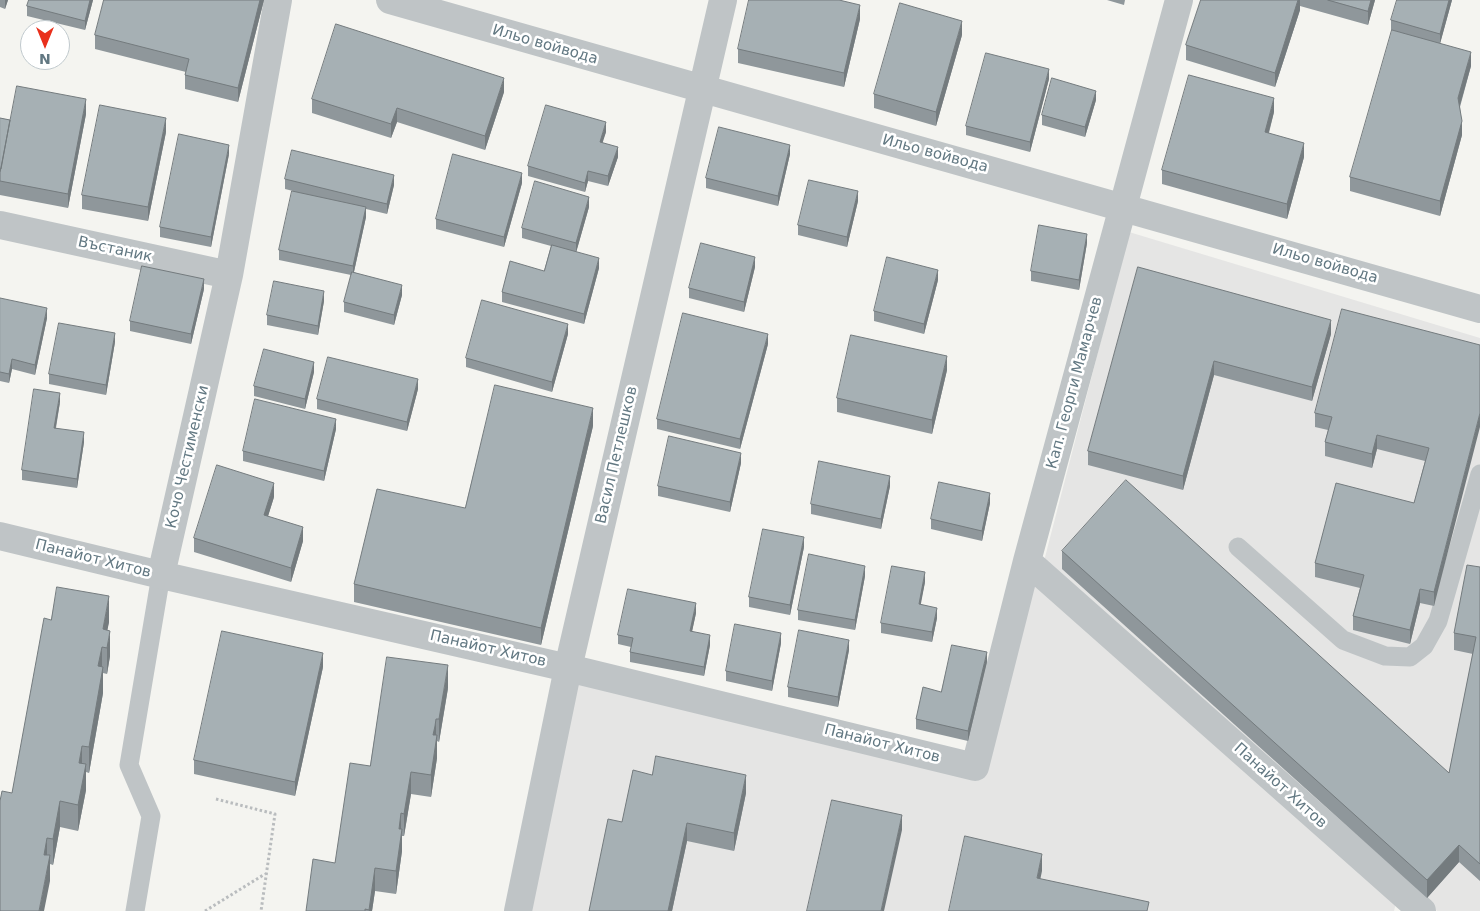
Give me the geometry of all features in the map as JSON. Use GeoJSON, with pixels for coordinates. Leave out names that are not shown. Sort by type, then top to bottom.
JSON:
{"type":"FeatureCollection","features":[{"type":"Feature","properties":{"kind":"street","name":"Кочо Честименски"},"geometry":{"type":"LineString","coordinates":[[161,575],[229,275],[278,0]]}},
{"type":"Feature","properties":{"kind":"street","name":"Ильо войвода"},"geometry":{"type":"LineString","coordinates":[[390,0],[701,89],[1123,206],[1480,309]]}},
{"type":"Feature","properties":{"kind":"street","name":"Васил Петлешков"},"geometry":{"type":"LineString","coordinates":[[518,911],[568,668],[722,0]]}},
{"type":"Feature","properties":{"kind":"street","name":"Кап. Георги Мамарчев"},"geometry":{"type":"LineString","coordinates":[[975,767],[1027,561],[1180,0]]}},
{"type":"Feature","properties":{"kind":"street","name":"Въстаник"},"geometry":{"type":"LineString","coordinates":[[0,225],[229,275]]}},
{"type":"Feature","properties":{"kind":"street","name":"Панайот Хитов"},"geometry":{"type":"LineString","coordinates":[[0,536],[161,575],[568,668],[975,767]]}},
{"type":"Feature","properties":{"kind":"street","name":"Панайот Хитов"},"geometry":{"type":"LineString","coordinates":[[1027,561],[1397,901],[1422,911]]}},
{"type":"Feature","properties":{"kind":"lane"},"geometry":{"type":"LineString","coordinates":[[1238,546],[1343,640],[1385,656],[1410,657],[1424,646],[1438,621],[1480,474]]}},
{"type":"Feature","properties":{"kind":"lane","name":"Кочо Честименски"},"geometry":{"type":"LineString","coordinates":[[135,911],[151,816],[129,766],[161,575]]}},
{"type":"Feature","properties":{"kind":"path"},"geometry":{"type":"LineString","coordinates":[[216,799],[275,814],[261,911]]}},
{"type":"Feature","properties":{"kind":"path"},"geometry":{"type":"LineString","coordinates":[[205,911],[266,873]]}},
{"type":"Feature","properties":{"kind":"shaded area"},"geometry":{"type":"Polygon","coordinates":[[[1129,232],[1480,338],[1480,911],[1437,911],[1043,565],[1129,232]]]}},
{"type":"Feature","properties":{"kind":"shaded area"},"geometry":{"type":"Polygon","coordinates":[[[1027,561],[1399,891],[1394,911],[518,911],[568,668],[974,767],[1027,561]]]}},
{"type":"Feature","properties":{"kind":"building"},"geometry":{"type":"Polygon","coordinates":[[[29,0],[90,0],[85,21],[27,6],[29,0]]]}},
{"type":"Feature","properties":{"kind":"building"},"geometry":{"type":"Polygon","coordinates":[[[104,0],[260,0],[238,88],[185,75],[189,59],[95,35],[104,0]]]}},
{"type":"Feature","properties":{"kind":"building"},"geometry":{"type":"Polygon","coordinates":[[[749,0],[839,0],[860,5],[844,73],[738,49],[749,0]]]}},
{"type":"Feature","properties":{"kind":"building"},"geometry":{"type":"Polygon","coordinates":[[[1201,0],[1298,0],[1275,73],[1186,45],[1201,0]]]}},
{"type":"Feature","properties":{"kind":"building"},"geometry":{"type":"Polygon","coordinates":[[[1328,0],[1371,0],[1368,11],[1328,0]]]}},
{"type":"Feature","properties":{"kind":"building"},"geometry":{"type":"Polygon","coordinates":[[[1397,0],[1449,0],[1440,34],[1391,20],[1397,0]]]}},
{"type":"Feature","properties":{"kind":"building"},"geometry":{"type":"Polygon","coordinates":[[[900,3],[962,21],[936,112],[874,94],[900,3]]]}},
{"type":"Feature","properties":{"kind":"building"},"geometry":{"type":"Polygon","coordinates":[[[336,24],[504,78],[485,136],[397,108],[391,124],[312,99],[336,24]]]}},
{"type":"Feature","properties":{"kind":"building"},"geometry":{"type":"Polygon","coordinates":[[[1392,30],[1471,52],[1458,98],[1462,121],[1440,201],[1350,177],[1392,30]]]}},
{"type":"Feature","properties":{"kind":"building"},"geometry":{"type":"Polygon","coordinates":[[[986,53],[1049,69],[1030,142],[966,126],[986,53]]]}},
{"type":"Feature","properties":{"kind":"building"},"geometry":{"type":"Polygon","coordinates":[[[1189,75],[1274,98],[1265,132],[1304,143],[1287,204],[1162,170],[1189,75]]]}},
{"type":"Feature","properties":{"kind":"building"},"geometry":{"type":"Polygon","coordinates":[[[1052,78],[1096,91],[1085,127],[1042,115],[1052,78]]]}},
{"type":"Feature","properties":{"kind":"building"},"geometry":{"type":"Polygon","coordinates":[[[17,86],[86,99],[68,194],[0,181],[17,86]]]}},
{"type":"Feature","properties":{"kind":"building"},"geometry":{"type":"Polygon","coordinates":[[[100,105],[166,118],[148,207],[82,195],[100,105]]]}},
{"type":"Feature","properties":{"kind":"building"},"geometry":{"type":"Polygon","coordinates":[[[546,105],[606,122],[600,142],[618,147],[608,176],[588,171],[585,183],[528,166],[546,105]]]}},
{"type":"Feature","properties":{"kind":"building"},"geometry":{"type":"Polygon","coordinates":[[[0,118],[10,120],[1,169],[0,169],[0,118]]]}},
{"type":"Feature","properties":{"kind":"building"},"geometry":{"type":"Polygon","coordinates":[[[719,127],[790,145],[778,196],[706,178],[719,127]]]}},
{"type":"Feature","properties":{"kind":"building"},"geometry":{"type":"Polygon","coordinates":[[[179,134],[229,145],[211,237],[160,227],[179,134]]]}},
{"type":"Feature","properties":{"kind":"building"},"geometry":{"type":"Polygon","coordinates":[[[292,150],[394,175],[387,204],[285,179],[292,150]]]}},
{"type":"Feature","properties":{"kind":"building"},"geometry":{"type":"Polygon","coordinates":[[[453,154],[522,173],[504,237],[436,219],[453,154]]]}},
{"type":"Feature","properties":{"kind":"building"},"geometry":{"type":"Polygon","coordinates":[[[809,180],[858,191],[847,237],[798,225],[809,180]]]}},
{"type":"Feature","properties":{"kind":"building"},"geometry":{"type":"Polygon","coordinates":[[[535,181],[589,197],[576,243],[522,228],[535,181]]]}},
{"type":"Feature","properties":{"kind":"building"},"geometry":{"type":"Polygon","coordinates":[[[292,191],[366,207],[353,266],[279,250],[292,191]]]}},
{"type":"Feature","properties":{"kind":"building"},"geometry":{"type":"Polygon","coordinates":[[[1039,225],[1087,234],[1079,280],[1031,271],[1039,225]]]}},
{"type":"Feature","properties":{"kind":"building"},"geometry":{"type":"Polygon","coordinates":[[[701,243],[755,257],[744,302],[689,288],[701,243]]]}},
{"type":"Feature","properties":{"kind":"building"},"geometry":{"type":"Polygon","coordinates":[[[552,245],[599,258],[584,314],[502,292],[510,261],[544,271],[552,245]]]}},
{"type":"Feature","properties":{"kind":"building"},"geometry":{"type":"Polygon","coordinates":[[[887,257],[938,270],[924,324],[874,311],[887,257]]]}},
{"type":"Feature","properties":{"kind":"building"},"geometry":{"type":"Polygon","coordinates":[[[142,266],[204,279],[191,334],[130,321],[142,266]]]}},
{"type":"Feature","properties":{"kind":"building"},"geometry":{"type":"Polygon","coordinates":[[[1138,267],[1331,320],[1312,387],[1214,361],[1183,476],[1088,451],[1138,267]]]}},
{"type":"Feature","properties":{"kind":"building"},"geometry":{"type":"Polygon","coordinates":[[[352,272],[402,285],[394,315],[344,302],[352,272]]]}},
{"type":"Feature","properties":{"kind":"building"},"geometry":{"type":"Polygon","coordinates":[[[274,281],[324,291],[318,326],[267,315],[274,281]]]}},
{"type":"Feature","properties":{"kind":"building"},"geometry":{"type":"Polygon","coordinates":[[[0,298],[47,308],[35,365],[12,359],[9,374],[0,372],[0,298]]]}},
{"type":"Feature","properties":{"kind":"building"},"geometry":{"type":"Polygon","coordinates":[[[482,300],[568,324],[552,382],[466,358],[482,300]]]}},
{"type":"Feature","properties":{"kind":"building"},"geometry":{"type":"Polygon","coordinates":[[[1342,309],[1480,345],[1480,413],[1434,592],[1420,589],[1410,630],[1353,616],[1364,575],[1315,563],[1336,483],[1414,503],[1429,448],[1377,435],[1372,454],[1325,442],[1332,417],[1315,413],[1342,309]]]}},
{"type":"Feature","properties":{"kind":"building"},"geometry":{"type":"Polygon","coordinates":[[[683,313],[768,334],[740,439],[657,419],[683,313]]]}},
{"type":"Feature","properties":{"kind":"building"},"geometry":{"type":"Polygon","coordinates":[[[59,323],[115,333],[106,385],[49,374],[59,323]]]}},
{"type":"Feature","properties":{"kind":"building"},"geometry":{"type":"Polygon","coordinates":[[[851,335],[947,356],[932,420],[837,398],[851,335]]]}},
{"type":"Feature","properties":{"kind":"building"},"geometry":{"type":"Polygon","coordinates":[[[264,349],[314,362],[305,399],[254,386],[264,349]]]}},
{"type":"Feature","properties":{"kind":"building"},"geometry":{"type":"Polygon","coordinates":[[[328,357],[418,379],[407,422],[317,399],[328,357]]]}},
{"type":"Feature","properties":{"kind":"building"},"geometry":{"type":"Polygon","coordinates":[[[495,385],[593,408],[541,628],[354,584],[377,489],[465,508],[495,385]]]}},
{"type":"Feature","properties":{"kind":"building"},"geometry":{"type":"Polygon","coordinates":[[[34,389],[60,393],[54,428],[84,432],[77,479],[22,470],[34,389]]]}},
{"type":"Feature","properties":{"kind":"building"},"geometry":{"type":"Polygon","coordinates":[[[255,399],[336,419],[324,471],[243,451],[255,399]]]}},
{"type":"Feature","properties":{"kind":"building"},"geometry":{"type":"Polygon","coordinates":[[[669,436],[741,453],[730,502],[658,486],[669,436]]]}},
{"type":"Feature","properties":{"kind":"building"},"geometry":{"type":"Polygon","coordinates":[[[819,461],[890,476],[881,519],[811,504],[819,461]]]}},
{"type":"Feature","properties":{"kind":"building"},"geometry":{"type":"Polygon","coordinates":[[[217,465],[274,483],[264,515],[303,527],[291,568],[194,538],[217,465]]]}},
{"type":"Feature","properties":{"kind":"building"},"geometry":{"type":"Polygon","coordinates":[[[1126,480],[1449,773],[1476,637],[1454,633],[1467,565],[1480,567],[1480,864],[1459,845],[1427,880],[1062,551],[1126,480]]]}},
{"type":"Feature","properties":{"kind":"building"},"geometry":{"type":"Polygon","coordinates":[[[939,482],[990,493],[982,531],[931,519],[939,482]]]}},
{"type":"Feature","properties":{"kind":"building"},"geometry":{"type":"Polygon","coordinates":[[[763,529],[804,537],[790,605],[749,597],[763,529]]]}},
{"type":"Feature","properties":{"kind":"building"},"geometry":{"type":"Polygon","coordinates":[[[809,554],[865,566],[855,620],[798,610],[809,554]]]}},
{"type":"Feature","properties":{"kind":"building"},"geometry":{"type":"Polygon","coordinates":[[[892,566],[925,572],[919,604],[937,608],[932,632],[881,623],[892,566]]]}},
{"type":"Feature","properties":{"kind":"building"},"geometry":{"type":"Polygon","coordinates":[[[57,587],[109,596],[103,629],[110,631],[107,648],[102,647],[98,666],[103,667],[89,747],[82,746],[79,763],[86,764],[78,805],[60,801],[53,839],[47,838],[44,855],[50,855],[39,911],[0,911],[0,801],[2,791],[12,793],[44,618],[51,620],[57,587]]]}},
{"type":"Feature","properties":{"kind":"building"},"geometry":{"type":"Polygon","coordinates":[[[628,589],[696,603],[690,631],[710,635],[704,667],[630,652],[633,638],[618,635],[628,589]]]}},
{"type":"Feature","properties":{"kind":"building"},"geometry":{"type":"Polygon","coordinates":[[[735,624],[781,633],[772,681],[726,671],[735,624]]]}},
{"type":"Feature","properties":{"kind":"building"},"geometry":{"type":"Polygon","coordinates":[[[799,630],[849,640],[838,697],[788,687],[799,630]]]}},
{"type":"Feature","properties":{"kind":"building"},"geometry":{"type":"Polygon","coordinates":[[[222,631],[323,653],[295,782],[194,760],[222,631]]]}},
{"type":"Feature","properties":{"kind":"building"},"geometry":{"type":"Polygon","coordinates":[[[952,645],[987,652],[968,731],[916,719],[923,687],[941,692],[952,645]]]}},
{"type":"Feature","properties":{"kind":"building"},"geometry":{"type":"Polygon","coordinates":[[[387,657],[448,665],[439,719],[436,719],[433,735],[437,735],[431,775],[411,772],[404,814],[401,813],[399,829],[402,829],[396,871],[375,868],[369,910],[306,911],[313,859],[335,863],[350,763],[370,766],[387,657]]]}},
{"type":"Feature","properties":{"kind":"building"},"geometry":{"type":"Polygon","coordinates":[[[656,756],[746,775],[734,833],[687,823],[668,911],[589,911],[608,819],[622,822],[633,770],[652,775],[656,756]]]}},
{"type":"Feature","properties":{"kind":"building"},"geometry":{"type":"Polygon","coordinates":[[[832,800],[902,815],[881,911],[807,911],[832,800]]]}},
{"type":"Feature","properties":{"kind":"building"},"geometry":{"type":"Polygon","coordinates":[[[965,836],[1042,854],[1037,878],[1149,902],[1147,911],[949,911],[965,836]]]}}]}
